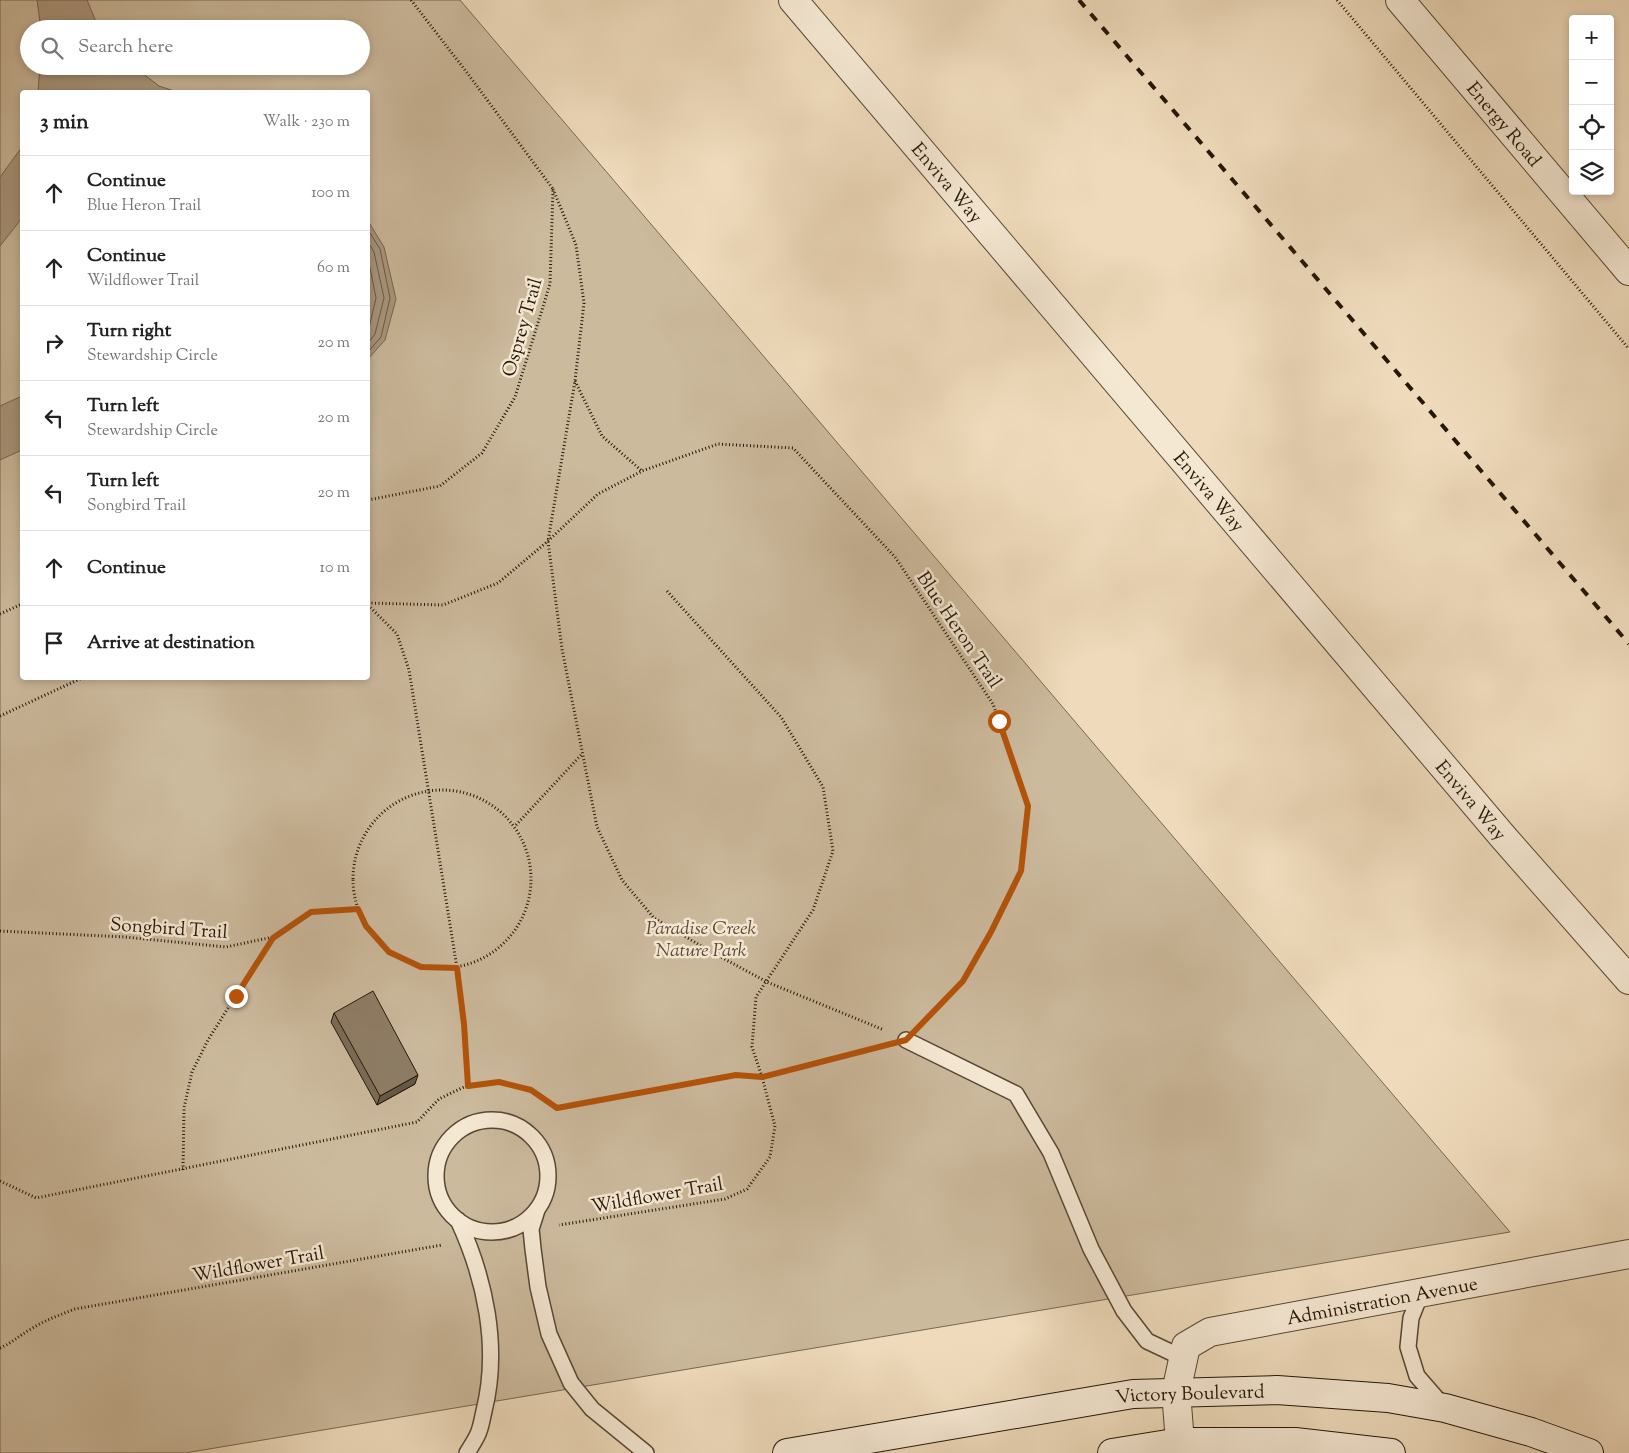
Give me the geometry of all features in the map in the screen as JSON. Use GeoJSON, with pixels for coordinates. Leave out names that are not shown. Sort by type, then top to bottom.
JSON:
{"type":"FeatureCollection","features":[{"type":"Feature","properties":{"kind":"street","name":"Enviva Way"},"geometry":{"type":"LineString","coordinates":[[793,0],[1511,845],[1629,980]]}},
{"type":"Feature","properties":{"kind":"street","name":"Energy Road"},"geometry":{"type":"LineString","coordinates":[[1400,0],[1629,272]]}},
{"type":"Feature","properties":{"kind":"street","name":"Administration Avenue"},"geometry":{"type":"LineString","coordinates":[[1181,1447],[1176,1392],[1186,1346],[1210,1332],[1629,1254]]}},
{"type":"Feature","properties":{"kind":"street","name":"Victory Boulevard"},"geometry":{"type":"LineString","coordinates":[[787,1453],[1133,1394],[1278,1390],[1388,1398],[1446,1408],[1531,1432],[1589,1453]]}},
{"type":"Feature","properties":{"kind":"street"},"geometry":{"type":"LineString","coordinates":[[1112,1453],[1181,1447],[1295,1442],[1390,1453]]}},
{"type":"Feature","properties":{"kind":"lane"},"geometry":{"type":"LineString","coordinates":[[906,1040],[1016,1094],[1051,1153],[1091,1249],[1124,1311],[1147,1340],[1183,1358]]}},
{"type":"Feature","properties":{"kind":"lane"},"geometry":{"type":"LineString","coordinates":[[467,1453],[478,1435],[487,1399],[491,1362],[489,1325],[478,1272],[468,1241],[458,1220],[443,1204],[437,1188],[437,1161],[447,1141],[463,1127],[484,1120],[506,1121],[526,1131],[541,1148],[548,1168],[546,1190],[531,1229],[538,1287],[548,1334],[571,1383],[592,1409],[646,1453]]}},
{"type":"Feature","properties":{"kind":"lane"},"geometry":{"type":"LineString","coordinates":[[458,1220],[477,1230],[499,1232],[520,1225],[537,1210]]}},
{"type":"Feature","properties":{"kind":"lane"},"geometry":{"type":"LineString","coordinates":[[1421,1293],[1411,1318],[1408,1347],[1417,1376],[1446,1408]]}},
{"type":"Feature","properties":{"kind":"path"},"geometry":{"type":"LineString","coordinates":[[411,0],[553,189],[576,245],[584,303],[575,381],[548,541],[562,649],[598,827],[622,880],[654,918],[767,982],[906,1040]]}},
{"type":"Feature","properties":{"kind":"path"},"geometry":{"type":"LineString","coordinates":[[1337,0],[1629,349]]}},
{"type":"Feature","properties":{"kind":"path","name":"Osprey Trail"},"geometry":{"type":"LineString","coordinates":[[370,500],[440,486],[482,453],[515,397],[550,284],[553,189]]}},
{"type":"Feature","properties":{"kind":"path"},"geometry":{"type":"LineString","coordinates":[[575,381],[602,436],[642,471]]}},
{"type":"Feature","properties":{"kind":"path","name":"Blue Heron Trail"},"geometry":{"type":"LineString","coordinates":[[370,604],[443,604],[498,583],[548,541],[598,494],[642,471],[718,444],[793,448],[895,557],[993,704],[1028,806],[1021,871],[991,932],[963,981],[906,1040]]}},
{"type":"Feature","properties":{"kind":"path"},"geometry":{"type":"LineString","coordinates":[[667,591],[781,716],[823,787],[833,851],[813,910],[756,997],[752,1048],[762,1077]]}},
{"type":"Feature","properties":{"kind":"path"},"geometry":{"type":"LineString","coordinates":[[0,614],[20,605]]}},
{"type":"Feature","properties":{"kind":"path"},"geometry":{"type":"LineString","coordinates":[[370,606],[397,634],[409,670],[457,968],[464,1024],[468,1086]]}},
{"type":"Feature","properties":{"kind":"path"},"geometry":{"type":"LineString","coordinates":[[0,716],[78,680]]}},
{"type":"Feature","properties":{"kind":"path"},"geometry":{"type":"LineString","coordinates":[[516,825],[583,754]]}},
{"type":"Feature","properties":{"kind":"path"},"geometry":{"type":"LineString","coordinates":[[429,791],[464,792],[495,807],[516,825],[531,866],[529,901],[515,933],[489,956],[457,968],[421,967],[389,952],[366,926],[358,909],[354,893],[355,858],[370,826],[396,802],[429,791]]}},
{"type":"Feature","properties":{"kind":"path","name":"Songbird Trail"},"geometry":{"type":"LineString","coordinates":[[0,931],[125,937],[226,946],[273,938],[311,912],[358,909]]}},
{"type":"Feature","properties":{"kind":"path"},"geometry":{"type":"LineString","coordinates":[[183,1170],[184,1108],[192,1072],[208,1040],[273,938]]}},
{"type":"Feature","properties":{"kind":"path"},"geometry":{"type":"LineString","coordinates":[[0,1181],[36,1198],[417,1122],[439,1099],[468,1086],[499,1082],[531,1090],[557,1108],[736,1075],[762,1077],[906,1040]]}},
{"type":"Feature","properties":{"kind":"path","name":"Wildflower Trail"},"geometry":{"type":"LineString","coordinates":[[0,1348],[50,1318],[76,1309],[531,1229],[725,1199],[746,1189],[770,1157],[775,1126],[762,1077]]}},
{"type":"Feature","properties":{"kind":"green space","name":"Paradise Creek Nature Park"},"geometry":{"type":"Polygon","coordinates":[[[0,0],[460,0],[1510,1232],[185,1453],[0,1453],[0,0]]]}},
{"type":"Feature","properties":{"kind":"water"},"geometry":{"type":"Polygon","coordinates":[[[37,0],[87,0],[95,20],[40,20],[37,0]]]}},
{"type":"Feature","properties":{"kind":"water"},"geometry":{"type":"Polygon","coordinates":[[[39,75],[145,75],[159,86],[171,90],[38,90],[39,75]]]}},
{"type":"Feature","properties":{"kind":"water"},"geometry":{"type":"Polygon","coordinates":[[[20,150],[20,221],[0,246],[0,177],[20,150]]]}},
{"type":"Feature","properties":{"kind":"water"},"geometry":{"type":"Polygon","coordinates":[[[370,224],[384,247],[396,299],[385,340],[370,357],[370,224]]]}},
{"type":"Feature","properties":{"kind":"water"},"geometry":{"type":"Polygon","coordinates":[[[20,397],[20,451],[0,460],[0,406],[20,397]]]}},
{"type":"Feature","properties":{"kind":"building"},"geometry":{"type":"Polygon","coordinates":[[[373,991],[418,1075],[380,1096],[334,1013],[373,991]]]}},
{"type":"Feature","properties":{"kind":"railway"},"geometry":{"type":"LineString","coordinates":[[1079,0],[1629,644]]}},
{"type":"Feature","properties":{"kind":"route"},"geometry":{"type":"LineString","coordinates":[[236,996],[273,938],[311,912],[358,909],[366,926],[389,952],[421,967],[457,968],[464,1024],[468,1086],[499,1082],[531,1090],[557,1108],[736,1075],[762,1077],[906,1040],[963,981],[991,932],[1021,871],[1028,806],[999,721]]}}]}
